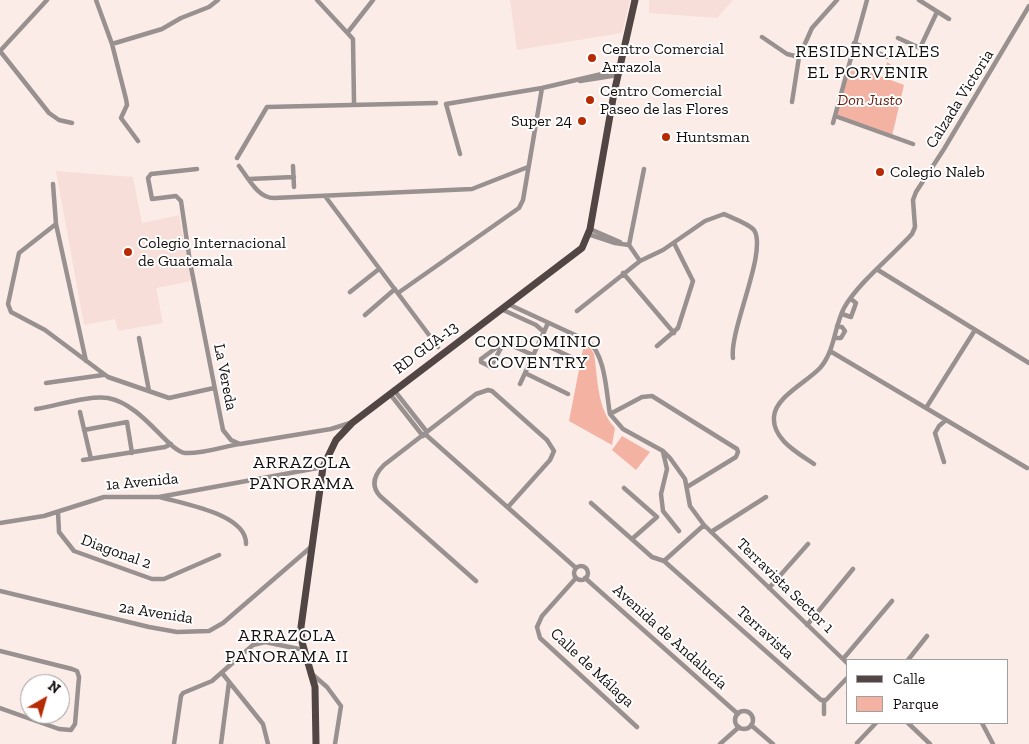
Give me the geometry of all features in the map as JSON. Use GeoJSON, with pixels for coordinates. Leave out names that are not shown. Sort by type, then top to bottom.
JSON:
{"type":"FeatureCollection","features":[{"type":"Feature","properties":{"kind":"main road","name":"RD GUA-13"},"geometry":{"type":"LineString","coordinates":[[316,744],[316,696],[312,674],[304,650],[301,628],[321,467],[336,440],[352,423],[507,304],[576,254],[585,243],[589,232],[635,0]]}},
{"type":"Feature","properties":{"kind":"street"},"geometry":{"type":"LineString","coordinates":[[47,0],[0,51],[49,112],[59,120],[72,124]]}},
{"type":"Feature","properties":{"kind":"street"},"geometry":{"type":"LineString","coordinates":[[96,0],[112,44],[126,99],[127,105],[121,118],[138,141]]}},
{"type":"Feature","properties":{"kind":"street"},"geometry":{"type":"LineString","coordinates":[[112,44],[162,29],[181,18],[209,7],[218,0]]}},
{"type":"Feature","properties":{"kind":"street"},"geometry":{"type":"LineString","coordinates":[[317,0],[348,32],[354,42],[354,103]]}},
{"type":"Feature","properties":{"kind":"street"},"geometry":{"type":"LineString","coordinates":[[792,102],[799,57],[812,28],[837,0]]}},
{"type":"Feature","properties":{"kind":"street"},"geometry":{"type":"LineString","coordinates":[[833,123],[867,0]]}},
{"type":"Feature","properties":{"kind":"street"},"geometry":{"type":"LineString","coordinates":[[919,0],[948,20]]}},
{"type":"Feature","properties":{"kind":"street"},"geometry":{"type":"LineString","coordinates":[[348,32],[371,1]]}},
{"type":"Feature","properties":{"kind":"street","name":"Calzada Victoria"},"geometry":{"type":"LineString","coordinates":[[814,464],[777,434],[774,418],[782,399],[810,378],[822,365],[830,351],[842,314],[851,299],[912,234],[915,227],[913,200],[916,192],[944,149],[1029,6]]}},
{"type":"Feature","properties":{"kind":"street"},"geometry":{"type":"LineString","coordinates":[[898,38],[920,48],[937,12]]}},
{"type":"Feature","properties":{"kind":"street"},"geometry":{"type":"LineString","coordinates":[[762,37],[787,54],[799,57]]}},
{"type":"Feature","properties":{"kind":"street"},"geometry":{"type":"LineString","coordinates":[[854,43],[888,57]]}},
{"type":"Feature","properties":{"kind":"street"},"geometry":{"type":"LineString","coordinates":[[460,154],[446,104],[619,73]]}},
{"type":"Feature","properties":{"kind":"street"},"geometry":{"type":"LineString","coordinates":[[365,315],[396,291],[516,211],[522,202],[542,88]]}},
{"type":"Feature","properties":{"kind":"street"},"geometry":{"type":"LineString","coordinates":[[237,158],[267,107],[436,102]]}},
{"type":"Feature","properties":{"kind":"street"},"geometry":{"type":"LineString","coordinates":[[834,116],[913,144]]}},
{"type":"Feature","properties":{"kind":"street"},"geometry":{"type":"LineString","coordinates":[[239,166],[266,198],[472,189],[528,167]]}},
{"type":"Feature","properties":{"kind":"street"},"geometry":{"type":"LineString","coordinates":[[293,166],[294,188]]}},
{"type":"Feature","properties":{"kind":"street","name":"La Vereda"},"geometry":{"type":"LineString","coordinates":[[197,169],[148,175],[152,199],[176,196],[181,201],[223,430],[231,440],[240,444]]}},
{"type":"Feature","properties":{"kind":"street"},"geometry":{"type":"LineString","coordinates":[[626,244],[644,169]]}},
{"type":"Feature","properties":{"kind":"street"},"geometry":{"type":"LineString","coordinates":[[249,179],[294,177]]}},
{"type":"Feature","properties":{"kind":"street"},"geometry":{"type":"LineString","coordinates":[[53,184],[56,224],[86,362]]}},
{"type":"Feature","properties":{"kind":"street"},"geometry":{"type":"LineString","coordinates":[[324,196],[438,347]]}},
{"type":"Feature","properties":{"kind":"street"},"geometry":{"type":"LineString","coordinates":[[576,311],[640,261],[674,243],[705,221],[724,214],[753,228],[757,238],[748,292],[734,336],[733,358]]}},
{"type":"Feature","properties":{"kind":"street"},"geometry":{"type":"LineString","coordinates":[[56,224],[19,253],[8,308],[11,312],[45,330],[103,375],[148,392],[176,398],[214,388]]}},
{"type":"Feature","properties":{"kind":"street"},"geometry":{"type":"LineString","coordinates":[[589,232],[615,243],[626,244],[640,261]]}},
{"type":"Feature","properties":{"kind":"street"},"geometry":{"type":"LineString","coordinates":[[657,346],[674,333],[693,281],[674,243]]}},
{"type":"Feature","properties":{"kind":"street"},"geometry":{"type":"LineString","coordinates":[[350,292],[379,269]]}},
{"type":"Feature","properties":{"kind":"street"},"geometry":{"type":"LineString","coordinates":[[878,270],[1029,363]]}},
{"type":"Feature","properties":{"kind":"street"},"geometry":{"type":"LineString","coordinates":[[623,274],[674,333]]}},
{"type":"Feature","properties":{"kind":"street"},"geometry":{"type":"LineString","coordinates":[[842,314],[850,317],[857,306],[851,299]]}},
{"type":"Feature","properties":{"kind":"street"},"geometry":{"type":"LineString","coordinates":[[507,304],[588,341],[595,347],[599,357],[610,414],[623,429],[663,451],[682,473],[687,487],[689,504],[704,524],[664,561]]}},
{"type":"Feature","properties":{"kind":"street"},"geometry":{"type":"LineString","coordinates":[[501,309],[536,325],[544,332]]}},
{"type":"Feature","properties":{"kind":"street"},"geometry":{"type":"LineString","coordinates":[[524,320],[527,313]]}},
{"type":"Feature","properties":{"kind":"street"},"geometry":{"type":"LineString","coordinates":[[536,325],[548,323]]}},
{"type":"Feature","properties":{"kind":"street"},"geometry":{"type":"LineString","coordinates":[[520,384],[548,323]]}},
{"type":"Feature","properties":{"kind":"street"},"geometry":{"type":"LineString","coordinates":[[834,338],[841,338],[845,331],[842,327],[837,326]]}},
{"type":"Feature","properties":{"kind":"street"},"geometry":{"type":"LineString","coordinates":[[926,408],[975,330]]}},
{"type":"Feature","properties":{"kind":"street"},"geometry":{"type":"LineString","coordinates":[[139,338],[148,392]]}},
{"type":"Feature","properties":{"kind":"street"},"geometry":{"type":"LineString","coordinates":[[504,342],[533,355]]}},
{"type":"Feature","properties":{"kind":"street"},"geometry":{"type":"LineString","coordinates":[[504,342],[491,366],[480,362],[481,359],[504,342]]}},
{"type":"Feature","properties":{"kind":"street"},"geometry":{"type":"LineString","coordinates":[[539,342],[573,358]]}},
{"type":"Feature","properties":{"kind":"street"},"geometry":{"type":"LineString","coordinates":[[830,351],[1027,468]]}},
{"type":"Feature","properties":{"kind":"street"},"geometry":{"type":"LineString","coordinates":[[525,373],[568,394]]}},
{"type":"Feature","properties":{"kind":"street"},"geometry":{"type":"LineString","coordinates":[[46,383],[103,375]]}},
{"type":"Feature","properties":{"kind":"street"},"geometry":{"type":"LineString","coordinates":[[476,581],[380,496],[374,488],[375,476],[380,469],[476,394],[488,390],[492,391],[547,440],[554,450],[552,457],[508,507]]}},
{"type":"Feature","properties":{"kind":"street"},"geometry":{"type":"LineString","coordinates":[[392,392],[425,434],[576,568]]}},
{"type":"Feature","properties":{"kind":"street"},"geometry":{"type":"LineString","coordinates":[[610,414],[642,397],[652,396],[737,449],[736,457],[687,487]]}},
{"type":"Feature","properties":{"kind":"street"},"geometry":{"type":"LineString","coordinates":[[36,409],[99,398],[114,400],[140,413],[171,444],[185,453],[331,429],[352,423]]}},
{"type":"Feature","properties":{"kind":"street"},"geometry":{"type":"LineString","coordinates":[[80,412],[91,459]]}},
{"type":"Feature","properties":{"kind":"street"},"geometry":{"type":"LineString","coordinates":[[944,462],[935,433],[946,420]]}},
{"type":"Feature","properties":{"kind":"street"},"geometry":{"type":"LineString","coordinates":[[84,430],[127,422],[132,453]]}},
{"type":"Feature","properties":{"kind":"street"},"geometry":{"type":"LineString","coordinates":[[83,460],[132,453],[171,444]]}},
{"type":"Feature","properties":{"kind":"street"},"geometry":{"type":"LineString","coordinates":[[663,451],[668,469],[661,494],[663,511],[679,531]]}},
{"type":"Feature","properties":{"kind":"street","name":"1a Avenida"},"geometry":{"type":"LineString","coordinates":[[0,524],[58,512],[67,507],[104,497],[159,496],[321,467]]}},
{"type":"Feature","properties":{"kind":"street"},"geometry":{"type":"LineString","coordinates":[[624,488],[657,517],[632,539]]}},
{"type":"Feature","properties":{"kind":"street"},"geometry":{"type":"LineString","coordinates":[[159,496],[228,518],[244,532],[246,544]]}},
{"type":"Feature","properties":{"kind":"street"},"geometry":{"type":"LineString","coordinates":[[711,532],[766,498]]}},
{"type":"Feature","properties":{"kind":"street","name":"Terravista"},"geometry":{"type":"LineString","coordinates":[[591,503],[652,557],[664,561],[824,701]]}},
{"type":"Feature","properties":{"kind":"street","name":"Diagonal 2"},"geometry":{"type":"LineString","coordinates":[[58,512],[58,532],[74,551],[152,579],[164,579],[219,555]]}},
{"type":"Feature","properties":{"kind":"street","name":"Terravista Sector 1"},"geometry":{"type":"LineString","coordinates":[[704,524],[846,662]]}},
{"type":"Feature","properties":{"kind":"street"},"geometry":{"type":"LineString","coordinates":[[770,588],[808,544]]}},
{"type":"Feature","properties":{"kind":"street","name":"2a Avenida"},"geometry":{"type":"LineString","coordinates":[[0,590],[149,627],[177,632],[202,633],[218,626],[311,547]]}},
{"type":"Feature","properties":{"kind":"street"},"geometry":{"type":"LineString","coordinates":[[583,566],[587,568],[588,573],[585,578],[576,578],[574,572],[576,568],[583,566]]}},
{"type":"Feature","properties":{"kind":"street"},"geometry":{"type":"LineString","coordinates":[[807,625],[853,569]]}},
{"type":"Feature","properties":{"kind":"street","name":"Calle de Málaga"},"geometry":{"type":"LineString","coordinates":[[576,578],[542,616],[537,627],[540,638],[637,727]]}},
{"type":"Feature","properties":{"kind":"street","name":"Avenida de Andalucía"},"geometry":{"type":"LineString","coordinates":[[585,578],[738,714]]}},
{"type":"Feature","properties":{"kind":"street"},"geometry":{"type":"LineString","coordinates":[[843,659],[892,601]]}},
{"type":"Feature","properties":{"kind":"street"},"geometry":{"type":"LineString","coordinates":[[909,659],[927,636]]}},
{"type":"Feature","properties":{"kind":"street"},"geometry":{"type":"LineString","coordinates":[[174,744],[181,696],[212,681],[254,645],[266,642],[304,650]]}},
{"type":"Feature","properties":{"kind":"street"},"geometry":{"type":"LineString","coordinates":[[0,650],[72,668],[78,673],[75,724],[72,728],[64,730],[0,708]]}},
{"type":"Feature","properties":{"kind":"street"},"geometry":{"type":"LineString","coordinates":[[222,673],[263,724],[268,744]]}},
{"type":"Feature","properties":{"kind":"street"},"geometry":{"type":"LineString","coordinates":[[312,674],[334,694],[341,706],[335,744]]}},
{"type":"Feature","properties":{"kind":"street"},"geometry":{"type":"LineString","coordinates":[[824,714],[824,701],[846,679]]}},
{"type":"Feature","properties":{"kind":"street"},"geometry":{"type":"LineString","coordinates":[[221,744],[229,682]]}},
{"type":"Feature","properties":{"kind":"street"},"geometry":{"type":"LineString","coordinates":[[743,712],[749,713],[753,720],[751,725],[744,729],[739,727],[736,722],[738,714],[743,712]]}},
{"type":"Feature","properties":{"kind":"street"},"geometry":{"type":"LineString","coordinates":[[857,743],[875,724]]}},
{"type":"Feature","properties":{"kind":"street"},"geometry":{"type":"LineString","coordinates":[[909,724],[928,743]]}},
{"type":"Feature","properties":{"kind":"street"},"geometry":{"type":"LineString","coordinates":[[983,724],[993,744]]}},
{"type":"Feature","properties":{"kind":"street"},"geometry":{"type":"LineString","coordinates":[[751,725],[773,744]]}},
{"type":"Feature","properties":{"kind":"street"},"geometry":{"type":"LineString","coordinates":[[720,744],[739,727]]}},
{"type":"Feature","properties":{"kind":"shaded area"},"geometry":{"type":"Polygon","coordinates":[[[510,0],[630,0],[622,33],[517,50],[510,0]]]}},
{"type":"Feature","properties":{"kind":"shaded area"},"geometry":{"type":"Polygon","coordinates":[[[649,0],[733,0],[717,18],[649,13],[649,0]]]}},
{"type":"Feature","properties":{"kind":"shaded area","name":"Colegio Internacional de Guatemala"},"geometry":{"type":"Polygon","coordinates":[[[56,171],[133,177],[142,223],[179,215],[191,281],[156,288],[163,323],[118,331],[115,319],[84,325],[56,171]]]}},
{"type":"Feature","properties":{"kind":"green space"},"geometry":{"type":"Polygon","coordinates":[[[887,62],[896,68],[893,79],[884,75],[887,62]]]}},
{"type":"Feature","properties":{"kind":"green space","name":"Don Justo"},"geometry":{"type":"Polygon","coordinates":[[[848,64],[904,85],[892,136],[835,116],[848,64]]]}},
{"type":"Feature","properties":{"kind":"green space"},"geometry":{"type":"Polygon","coordinates":[[[584,344],[590,347],[594,354],[602,403],[609,420],[615,428],[612,445],[569,421],[584,344]]]}},
{"type":"Feature","properties":{"kind":"green space"},"geometry":{"type":"Polygon","coordinates":[[[622,436],[650,452],[636,470],[612,450],[622,436]]]}},
{"type":"Feature","properties":{"kind":"place","name":"Centro Comercial Arrazola"},"geometry":{"type":"Point","coordinates":[592,58]}},
{"type":"Feature","properties":{"kind":"place","name":"Centro Comercial Paseo de las Flores"},"geometry":{"type":"Point","coordinates":[590,100]}},
{"type":"Feature","properties":{"kind":"place","name":"Super 24"},"geometry":{"type":"Point","coordinates":[582,121]}},
{"type":"Feature","properties":{"kind":"place","name":"Huntsman"},"geometry":{"type":"Point","coordinates":[666,137]}},
{"type":"Feature","properties":{"kind":"place","name":"Colegio Naleb"},"geometry":{"type":"Point","coordinates":[880,172]}},
{"type":"Feature","properties":{"kind":"place","name":"Colegio Internacional de Guatemala"},"geometry":{"type":"Point","coordinates":[128,252]}},
{"type":"Feature","properties":{"kind":"district","name":"RESIDENCIALES EL PORVENIR"},"geometry":{"type":"Point","coordinates":[868,62]}},
{"type":"Feature","properties":{"kind":"district","name":"CONDOMINIO COVENTRY"},"geometry":{"type":"Point","coordinates":[538,352]}},
{"type":"Feature","properties":{"kind":"district","name":"ARRAZOLA PANORAMA"},"geometry":{"type":"Point","coordinates":[302,473]}},
{"type":"Feature","properties":{"kind":"district","name":"ARRAZOLA PANORAMA II"},"geometry":{"type":"Point","coordinates":[287,646]}}]}
